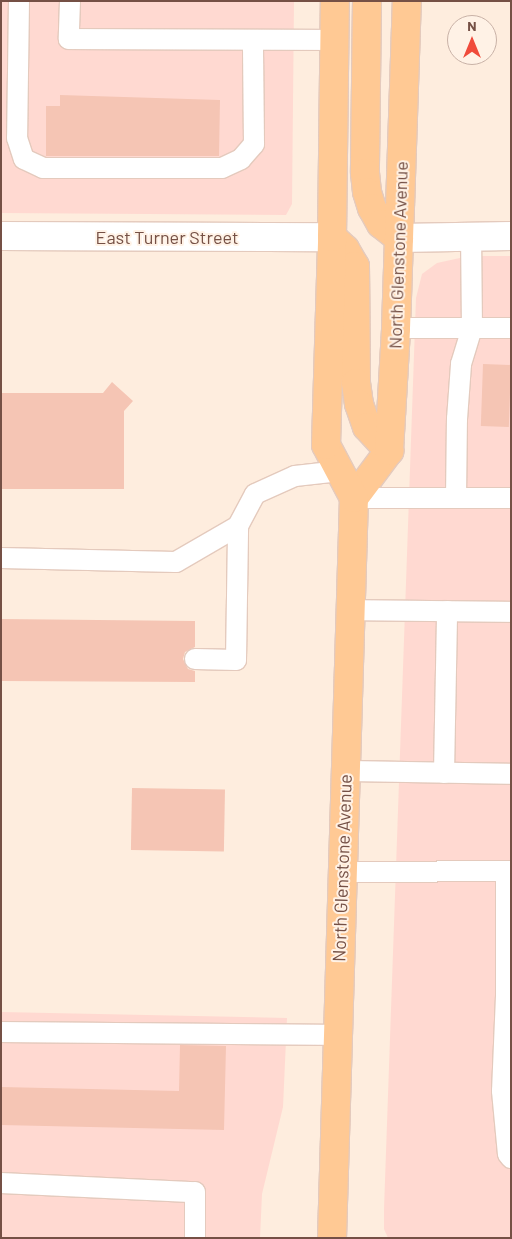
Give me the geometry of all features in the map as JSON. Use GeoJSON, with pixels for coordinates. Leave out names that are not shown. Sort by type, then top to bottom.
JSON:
{"type":"FeatureCollection","features":[{"type":"Feature","properties":{"kind":"main road","name":"North Glenstone Avenue"},"geometry":{"type":"LineString","coordinates":[[332,1238],[354,498],[326,444],[332,237],[335,1]]}},
{"type":"Feature","properties":{"kind":"main road"},"geometry":{"type":"LineString","coordinates":[[367,1],[367,192],[372,208],[381,224],[399,238]]}},
{"type":"Feature","properties":{"kind":"main road","name":"North Glenstone Avenue"},"geometry":{"type":"LineString","coordinates":[[389,450],[396,328],[407,1]]}},
{"type":"Feature","properties":{"kind":"main road"},"geometry":{"type":"LineString","coordinates":[[332,237],[345,249],[355,266],[356,383],[359,404],[367,427],[389,450],[354,498]]}},
{"type":"Feature","properties":{"kind":"street","name":"East Turner Street"},"geometry":{"type":"LineString","coordinates":[[1,236],[332,237]]}},
{"type":"Feature","properties":{"kind":"street"},"geometry":{"type":"LineString","coordinates":[[399,238],[511,236]]}},
{"type":"Feature","properties":{"kind":"lane"},"geometry":{"type":"LineString","coordinates":[[20,1],[17,138],[24,158],[43,168],[222,168],[241,159],[254,144],[253,40]]}},
{"type":"Feature","properties":{"kind":"lane"},"geometry":{"type":"LineString","coordinates":[[70,1],[69,39],[335,40]]}},
{"type":"Feature","properties":{"kind":"lane"},"geometry":{"type":"LineString","coordinates":[[456,498],[457,419],[461,364],[472,328],[471,236]]}},
{"type":"Feature","properties":{"kind":"lane"},"geometry":{"type":"LineString","coordinates":[[396,328],[511,328]]}},
{"type":"Feature","properties":{"kind":"lane"},"geometry":{"type":"LineString","coordinates":[[195,660],[236,660],[238,526],[255,494],[295,476],[340,471]]}},
{"type":"Feature","properties":{"kind":"lane"},"geometry":{"type":"LineString","coordinates":[[354,498],[511,498]]}},
{"type":"Feature","properties":{"kind":"lane"},"geometry":{"type":"LineString","coordinates":[[1,558],[176,562],[238,526]]}},
{"type":"Feature","properties":{"kind":"lane"},"geometry":{"type":"LineString","coordinates":[[350,610],[511,612]]}},
{"type":"Feature","properties":{"kind":"lane"},"geometry":{"type":"LineString","coordinates":[[444,773],[447,611]]}},
{"type":"Feature","properties":{"kind":"lane"},"geometry":{"type":"LineString","coordinates":[[345,772],[511,774]]}},
{"type":"Feature","properties":{"kind":"lane"},"geometry":{"type":"LineString","coordinates":[[342,872],[508,871],[502,1091],[508,1154],[511,1158]]}},
{"type":"Feature","properties":{"kind":"lane"},"geometry":{"type":"LineString","coordinates":[[1,1032],[338,1035]]}},
{"type":"Feature","properties":{"kind":"lane"},"geometry":{"type":"LineString","coordinates":[[1,1183],[195,1192],[195,1238]]}},
{"type":"Feature","properties":{"kind":"shaded area"},"geometry":{"type":"Polygon","coordinates":[[[1,1],[294,1],[292,204],[286,215],[1,213],[1,1]]]}},
{"type":"Feature","properties":{"kind":"shaded area"},"geometry":{"type":"Polygon","coordinates":[[[469,256],[511,256],[511,1238],[388,1238],[384,1229],[384,1209],[416,298],[422,274],[437,263],[469,256]]]}},
{"type":"Feature","properties":{"kind":"shaded area"},"geometry":{"type":"Polygon","coordinates":[[[1,1012],[287,1018],[283,1107],[262,1194],[260,1238],[1,1238],[1,1012]]]}},
{"type":"Feature","properties":{"kind":"building"},"geometry":{"type":"Polygon","coordinates":[[[60,95],[220,100],[219,156],[46,156],[46,106],[60,106],[60,95]]]}},
{"type":"Feature","properties":{"kind":"building"},"geometry":{"type":"Polygon","coordinates":[[[483,364],[511,365],[509,427],[481,426],[483,364]]]}},
{"type":"Feature","properties":{"kind":"building"},"geometry":{"type":"Polygon","coordinates":[[[112,382],[133,401],[124,411],[124,489],[1,489],[1,393],[103,393],[112,382]]]}},
{"type":"Feature","properties":{"kind":"building"},"geometry":{"type":"Polygon","coordinates":[[[1,619],[195,621],[195,647],[185,652],[183,659],[188,669],[195,671],[195,682],[1,681],[1,619]]]}},
{"type":"Feature","properties":{"kind":"building"},"geometry":{"type":"Polygon","coordinates":[[[132,788],[225,790],[224,852],[131,850],[132,788]]]}},
{"type":"Feature","properties":{"kind":"building"},"geometry":{"type":"Polygon","coordinates":[[[180,1045],[226,1046],[224,1130],[1,1125],[1,1087],[179,1091],[180,1045]]]}}]}
